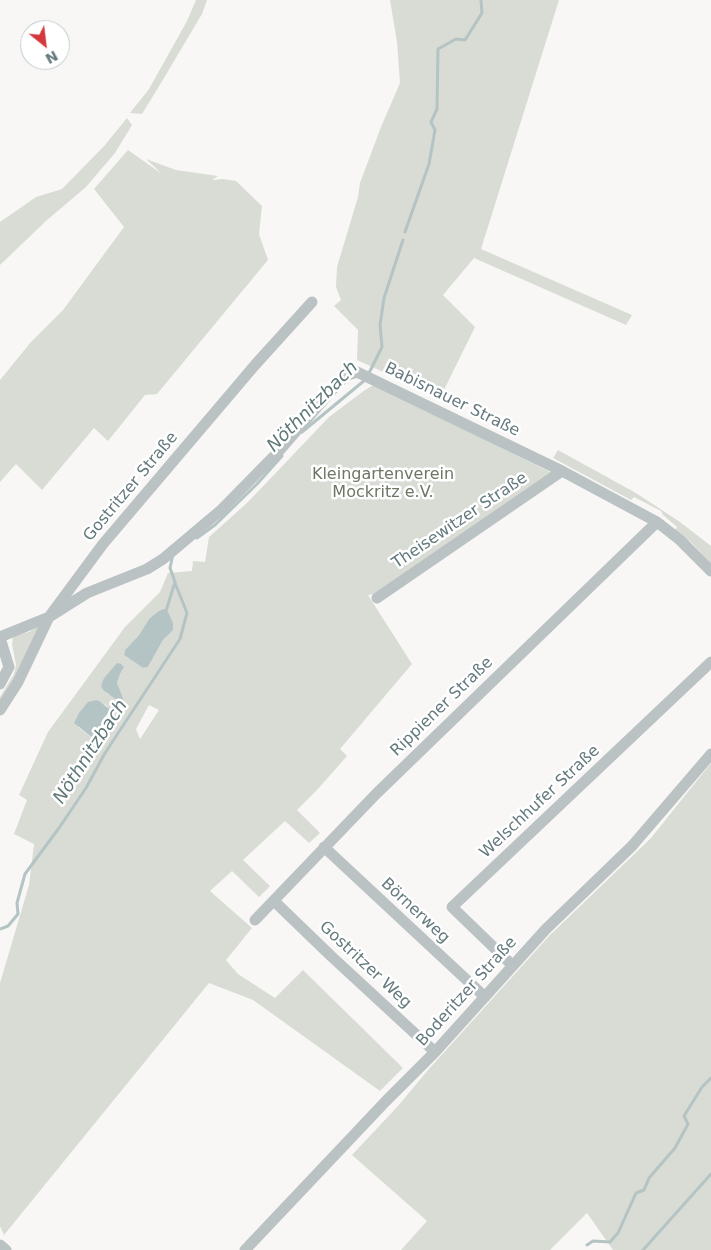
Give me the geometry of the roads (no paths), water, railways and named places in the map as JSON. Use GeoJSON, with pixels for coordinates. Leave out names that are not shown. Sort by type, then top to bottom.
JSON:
{"type":"FeatureCollection","features":[{"type":"Feature","properties":{"kind":"street","name":"Gostritzer Straße"},"geometry":{"type":"LineString","coordinates":[[0,710],[18,682],[49,617],[103,544],[255,365],[312,302]]}},
{"type":"Feature","properties":{"kind":"street","name":"Babisnauer Straße"},"geometry":{"type":"LineString","coordinates":[[0,638],[49,617],[87,593],[147,569],[163,559],[220,511],[279,451],[339,382],[348,375],[357,372],[562,471],[657,522],[680,540],[711,571]]}},
{"type":"Feature","properties":{"kind":"street","name":"Theisewitzer Straße"},"geometry":{"type":"LineString","coordinates":[[377,598],[562,471]]}},
{"type":"Feature","properties":{"kind":"street","name":"Rippiener Straße"},"geometry":{"type":"LineString","coordinates":[[255,920],[390,781],[657,522]]}},
{"type":"Feature","properties":{"kind":"street"},"geometry":{"type":"LineString","coordinates":[[0,638],[9,667],[0,684]]}},
{"type":"Feature","properties":{"kind":"street","name":"Welschhufer Straße"},"geometry":{"type":"LineString","coordinates":[[512,965],[452,907],[711,662]]}},
{"type":"Feature","properties":{"kind":"street","name":"Boderitzer Straße"},"geometry":{"type":"LineString","coordinates":[[245,1250],[386,1101],[436,1052],[546,929],[632,846],[711,754]]}},
{"type":"Feature","properties":{"kind":"street","name":"Börnerweg"},"geometry":{"type":"LineString","coordinates":[[324,847],[485,997]]}},
{"type":"Feature","properties":{"kind":"street","name":"Gostritzer Weg"},"geometry":{"type":"LineString","coordinates":[[274,901],[436,1052]]}},
{"type":"Feature","properties":{"kind":"street"},"geometry":{"type":"LineString","coordinates":[[0,1245],[6,1250]]}},
{"type":"Feature","properties":{"kind":"waterway","name":"Nöthnitzbach"},"geometry":{"type":"LineString","coordinates":[[405,232],[429,164],[435,130],[431,122],[437,109],[438,49],[456,39],[465,40],[482,13],[481,0]]}},
{"type":"Feature","properties":{"kind":"waterway","name":"Nöthnitzbach"},"geometry":{"type":"LineString","coordinates":[[368,375],[382,347],[380,325],[384,298],[403,240]]}},
{"type":"Feature","properties":{"kind":"waterway","name":"Nöthnitzbach"},"geometry":{"type":"LineString","coordinates":[[302,432],[365,380]]}},
{"type":"Feature","properties":{"kind":"waterway","name":"Nöthnitzbach"},"geometry":{"type":"LineString","coordinates":[[197,538],[215,525],[257,484],[282,456]]}},
{"type":"Feature","properties":{"kind":"waterway","name":"Nöthnitzbach"},"geometry":{"type":"LineString","coordinates":[[166,611],[175,582],[170,568],[173,554]]}},
{"type":"Feature","properties":{"kind":"waterway","name":"Nöthnitzbach"},"geometry":{"type":"LineString","coordinates":[[0,929],[8,926],[18,914],[17,903],[25,874],[86,788],[105,753],[180,639],[187,613],[175,583]]}},
{"type":"Feature","properties":{"kind":"waterway"},"geometry":{"type":"LineString","coordinates":[[587,1245],[593,1241],[610,1242],[618,1233],[636,1193],[644,1190],[649,1178],[675,1148],[688,1124],[684,1116],[702,1087],[711,1078]]}},
{"type":"Feature","properties":{"kind":"waterway"},"geometry":{"type":"LineString","coordinates":[[643,1250],[711,1174]]}},
{"type":"Feature","properties":{"kind":"park label","name":"Kleingartenverein Mockritz e.V."},"geometry":{"type":"Point","coordinates":[383,484]}}]}
